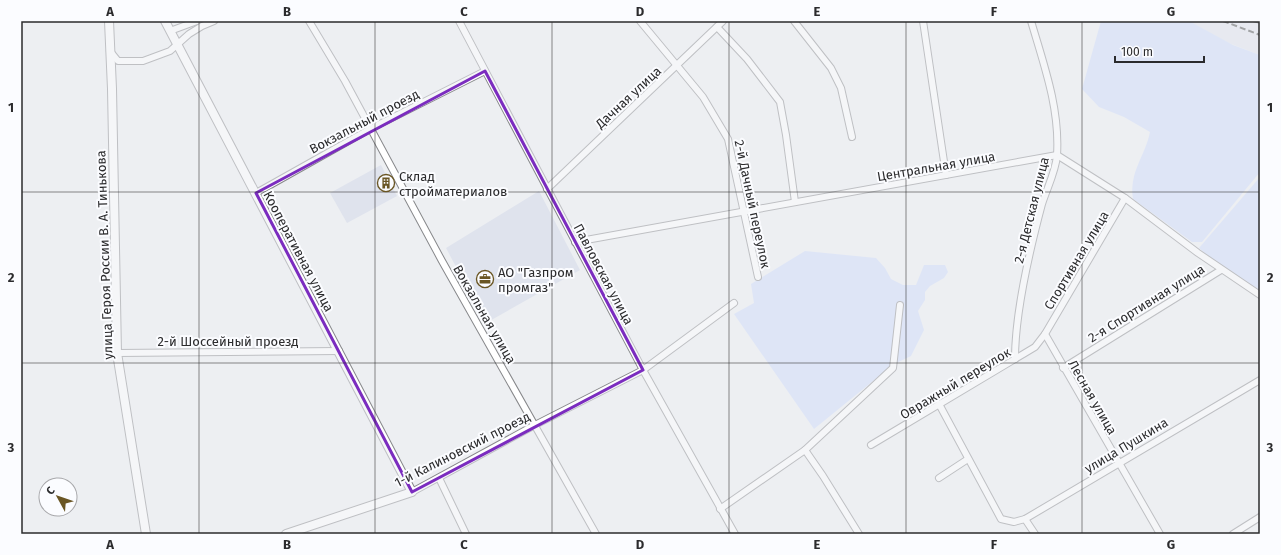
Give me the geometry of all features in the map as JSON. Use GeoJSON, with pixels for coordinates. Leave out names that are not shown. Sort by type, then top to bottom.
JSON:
{"type":"FeatureCollection","features":[{"type":"Feature","properties":{"kind":"street","name":"улица Героя России В. А. Тинькова"},"geometry":{"type":"LineString","coordinates":[[109,21],[117,353],[146,534]]}},
{"type":"Feature","properties":{"kind":"street","name":"Кооперативная улица"},"geometry":{"type":"LineString","coordinates":[[165,21],[412,492]]}},
{"type":"Feature","properties":{"kind":"street"},"geometry":{"type":"LineString","coordinates":[[170,31],[197,21]]}},
{"type":"Feature","properties":{"kind":"street"},"geometry":{"type":"LineString","coordinates":[[110,51],[118,62],[143,61],[170,51],[177,44],[202,26],[214,21]]}},
{"type":"Feature","properties":{"kind":"street","name":"Вокзальная улица"},"geometry":{"type":"LineString","coordinates":[[309,21],[345,81],[442,261],[596,534]]}},
{"type":"Feature","properties":{"kind":"street","name":"Павловская улица"},"geometry":{"type":"LineString","coordinates":[[458,21],[643,370],[735,534]]}},
{"type":"Feature","properties":{"kind":"street","name":"2-й Дачный переулок"},"geometry":{"type":"LineString","coordinates":[[640,21],[703,97],[728,139],[758,277]]}},
{"type":"Feature","properties":{"kind":"street","name":"Дачная улица"},"geometry":{"type":"LineString","coordinates":[[547,189],[723,21]]}},
{"type":"Feature","properties":{"kind":"street"},"geometry":{"type":"LineString","coordinates":[[794,21],[831,68],[841,88],[852,138]]}},
{"type":"Feature","properties":{"kind":"street"},"geometry":{"type":"LineString","coordinates":[[923,21],[946,175]]}},
{"type":"Feature","properties":{"kind":"street","name":"2-я Детская улица"},"geometry":{"type":"LineString","coordinates":[[1015,360],[1015,343],[1030,255],[1042,205],[1057,155],[1055,103],[1032,21]]}},
{"type":"Feature","properties":{"kind":"street"},"geometry":{"type":"LineString","coordinates":[[717,27],[747,59],[780,102],[795,202]]}},
{"type":"Feature","properties":{"kind":"street","name":"Вокзальный проезд"},"geometry":{"type":"LineString","coordinates":[[256,193],[370,129],[485,71]]}},
{"type":"Feature","properties":{"kind":"street"},"geometry":{"type":"LineString","coordinates":[[1057,155],[1126,198],[1221,270],[1259,293]]}},
{"type":"Feature","properties":{"kind":"street","name":"Центральная улица"},"geometry":{"type":"LineString","coordinates":[[575,242],[1057,155]]}},
{"type":"Feature","properties":{"kind":"street","name":"Спортивная улица"},"geometry":{"type":"LineString","coordinates":[[1045,333],[1126,198]]}},
{"type":"Feature","properties":{"kind":"street","name":"2-я Спортивная улица"},"geometry":{"type":"LineString","coordinates":[[1063,368],[1221,270]]}},
{"type":"Feature","properties":{"kind":"street","name":"1-й Калиновский проезд"},"geometry":{"type":"LineString","coordinates":[[286,534],[412,492],[535,425],[643,370],[734,303]]}},
{"type":"Feature","properties":{"kind":"street"},"geometry":{"type":"LineString","coordinates":[[720,508],[805,450],[893,368],[900,305]]}},
{"type":"Feature","properties":{"kind":"street","name":"Овражный переулок"},"geometry":{"type":"LineString","coordinates":[[871,445],[1015,360],[1035,347],[1045,333]]}},
{"type":"Feature","properties":{"kind":"street","name":"Лесная улица"},"geometry":{"type":"LineString","coordinates":[[1045,333],[1063,368],[1160,534]]}},
{"type":"Feature","properties":{"kind":"street","name":"2-й Шоссейный проезд"},"geometry":{"type":"LineString","coordinates":[[117,353],[339,351]]}},
{"type":"Feature","properties":{"kind":"street","name":"улица Пушкина"},"geometry":{"type":"LineString","coordinates":[[968,459],[1000,519],[1014,522],[1025,519],[1260,380]]}},
{"type":"Feature","properties":{"kind":"street"},"geometry":{"type":"LineString","coordinates":[[939,404],[968,459],[939,478]]}},
{"type":"Feature","properties":{"kind":"street"},"geometry":{"type":"LineString","coordinates":[[805,450],[859,534]]}},
{"type":"Feature","properties":{"kind":"street"},"geometry":{"type":"LineString","coordinates":[[439,478],[466,534]]}},
{"type":"Feature","properties":{"kind":"street"},"geometry":{"type":"LineString","coordinates":[[1233,534],[1260,517]]}},
{"type":"Feature","properties":{"kind":"street"},"geometry":{"type":"LineString","coordinates":[[1025,519],[1035,534]]}},
{"type":"Feature","properties":{"kind":"highlighted area"},"geometry":{"type":"Polygon","coordinates":[[[485,71],[643,370],[412,492],[256,193],[485,71]]]}},
{"type":"Feature","properties":{"kind":"shaded area"},"geometry":{"type":"Polygon","coordinates":[[[1101,21],[1189,21],[1233,45],[1260,55],[1260,172],[1202,242],[1192,242],[1133,199],[1132,189],[1135,172],[1148,141],[1150,132],[1124,117],[1099,107],[1082,89],[1101,21]]]}},
{"type":"Feature","properties":{"kind":"shaded area"},"geometry":{"type":"Polygon","coordinates":[[[1168,21],[1260,21],[1260,55],[1229,43],[1168,21]]]}},
{"type":"Feature","properties":{"kind":"shaded area"},"geometry":{"type":"Polygon","coordinates":[[[381,165],[397,196],[347,223],[330,193],[381,165]]]}},
{"type":"Feature","properties":{"kind":"shaded area"},"geometry":{"type":"Polygon","coordinates":[[[1260,177],[1260,293],[1216,263],[1199,248],[1260,177]]]}},
{"type":"Feature","properties":{"kind":"shaded area"},"geometry":{"type":"Polygon","coordinates":[[[539,191],[580,270],[486,323],[446,248],[539,191]]]}},
{"type":"Feature","properties":{"kind":"shaded area"},"geometry":{"type":"Polygon","coordinates":[[[805,251],[876,258],[885,268],[891,279],[903,285],[916,285],[924,265],[945,265],[948,272],[944,278],[930,286],[925,292],[925,300],[918,311],[924,330],[911,356],[894,364],[814,429],[734,314],[754,303],[751,284],[805,251]]]}},
{"type":"Feature","properties":{"kind":"railway"},"geometry":{"type":"LineString","coordinates":[[1223,21],[1260,35]]}},
{"type":"Feature","properties":{"kind":"railway"},"geometry":{"type":"LineString","coordinates":[[1253,21],[1260,23]]}},
{"type":"Feature","properties":{"kind":"place","name":"Склад стройматериалов"},"geometry":{"type":"Point","coordinates":[386,183]}},
{"type":"Feature","properties":{"kind":"place","name":"АО \"Газпром промгаз\""},"geometry":{"type":"Point","coordinates":[485,279]}}]}
